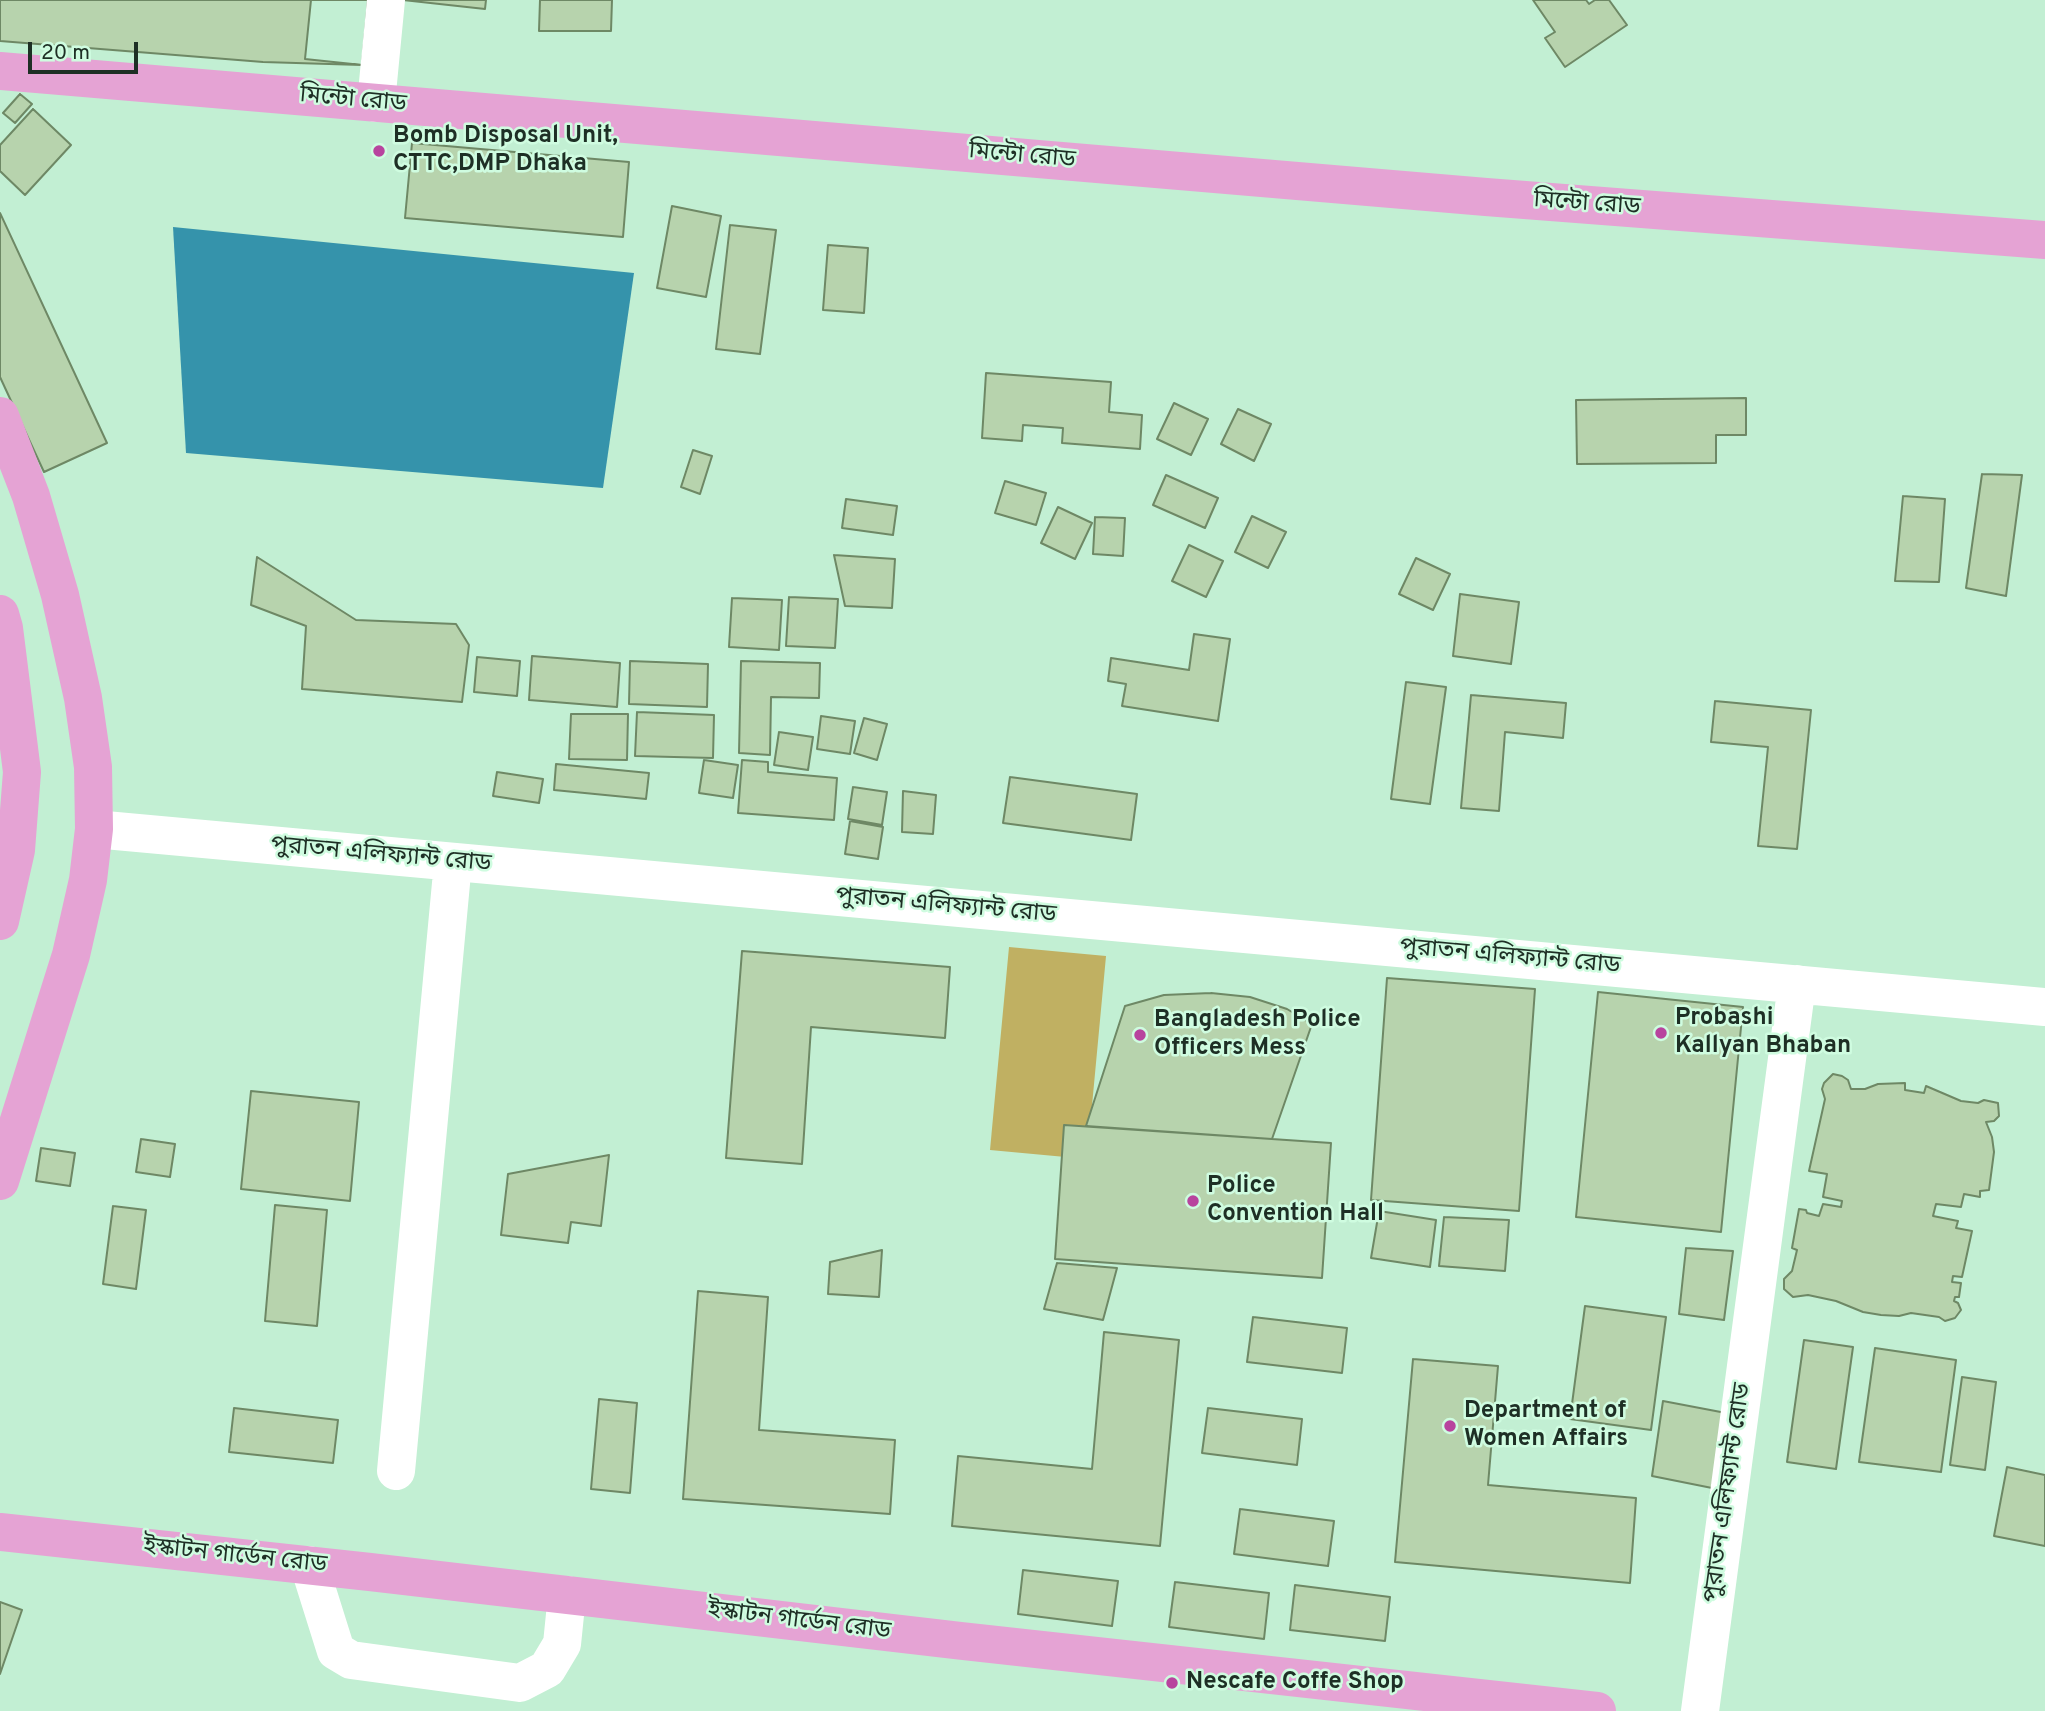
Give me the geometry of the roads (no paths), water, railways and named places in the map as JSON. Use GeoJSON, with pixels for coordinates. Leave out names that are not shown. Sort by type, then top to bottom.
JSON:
{"type":"FeatureCollection","features":[{"type":"Feature","properties":{"kind":"main road","name":"মিন্টো রোড"},"geometry":{"type":"LineString","coordinates":[[0,71],[1458,195],[2045,240]]}},
{"type":"Feature","properties":{"kind":"main road"},"geometry":{"type":"LineString","coordinates":[[0,416],[31,496],[69,634],[83,698],[93,767],[94,829],[88,880],[71,955],[0,1181]]}},
{"type":"Feature","properties":{"kind":"main road"},"geometry":{"type":"LineString","coordinates":[[0,614],[6,641],[16,850],[0,921]]}},
{"type":"Feature","properties":{"kind":"main road","name":"ইস্কাটন গার্ডেন রোড"},"geometry":{"type":"LineString","coordinates":[[0,1532],[1597,1711]]}},
{"type":"Feature","properties":{"kind":"street"},"geometry":{"type":"LineString","coordinates":[[376,103],[386,0]]}},
{"type":"Feature","properties":{"kind":"street","name":"পুরাতন এলিফ্যান্ট রোড"},"geometry":{"type":"LineString","coordinates":[[94,829],[2045,1007]]}},
{"type":"Feature","properties":{"kind":"street"},"geometry":{"type":"LineString","coordinates":[[396,1471],[453,862]]}},
{"type":"Feature","properties":{"kind":"street","name":"পুরাতন এলিফ্যান্ট রোড"},"geometry":{"type":"LineString","coordinates":[[1700,1711],[1797,984]]}},
{"type":"Feature","properties":{"kind":"street"},"geometry":{"type":"LineString","coordinates":[[309,1565],[336,1651],[351,1660],[520,1683],[547,1670],[562,1644],[568,1595]]}},
{"type":"Feature","properties":{"kind":"water"},"geometry":{"type":"Polygon","coordinates":[[[173,227],[634,273],[603,488],[186,453],[173,227]]]}},
{"type":"Feature","properties":{"kind":"place","name":"Bomb Disposal Unit, CTTC,DMP Dhaka"},"geometry":{"type":"Point","coordinates":[379,151]}},
{"type":"Feature","properties":{"kind":"place","name":"Probashi Kallyan Bhaban"},"geometry":{"type":"Point","coordinates":[1661,1033]}},
{"type":"Feature","properties":{"kind":"place","name":"Bangladesh Police Officers Mess"},"geometry":{"type":"Point","coordinates":[1140,1035]}},
{"type":"Feature","properties":{"kind":"place","name":"Police Convention Hall"},"geometry":{"type":"Point","coordinates":[1193,1201]}},
{"type":"Feature","properties":{"kind":"place","name":"Department of Women Affairs"},"geometry":{"type":"Point","coordinates":[1450,1426]}},
{"type":"Feature","properties":{"kind":"place","name":"Nescafe Coffe Shop"},"geometry":{"type":"Point","coordinates":[1172,1683]}}]}
